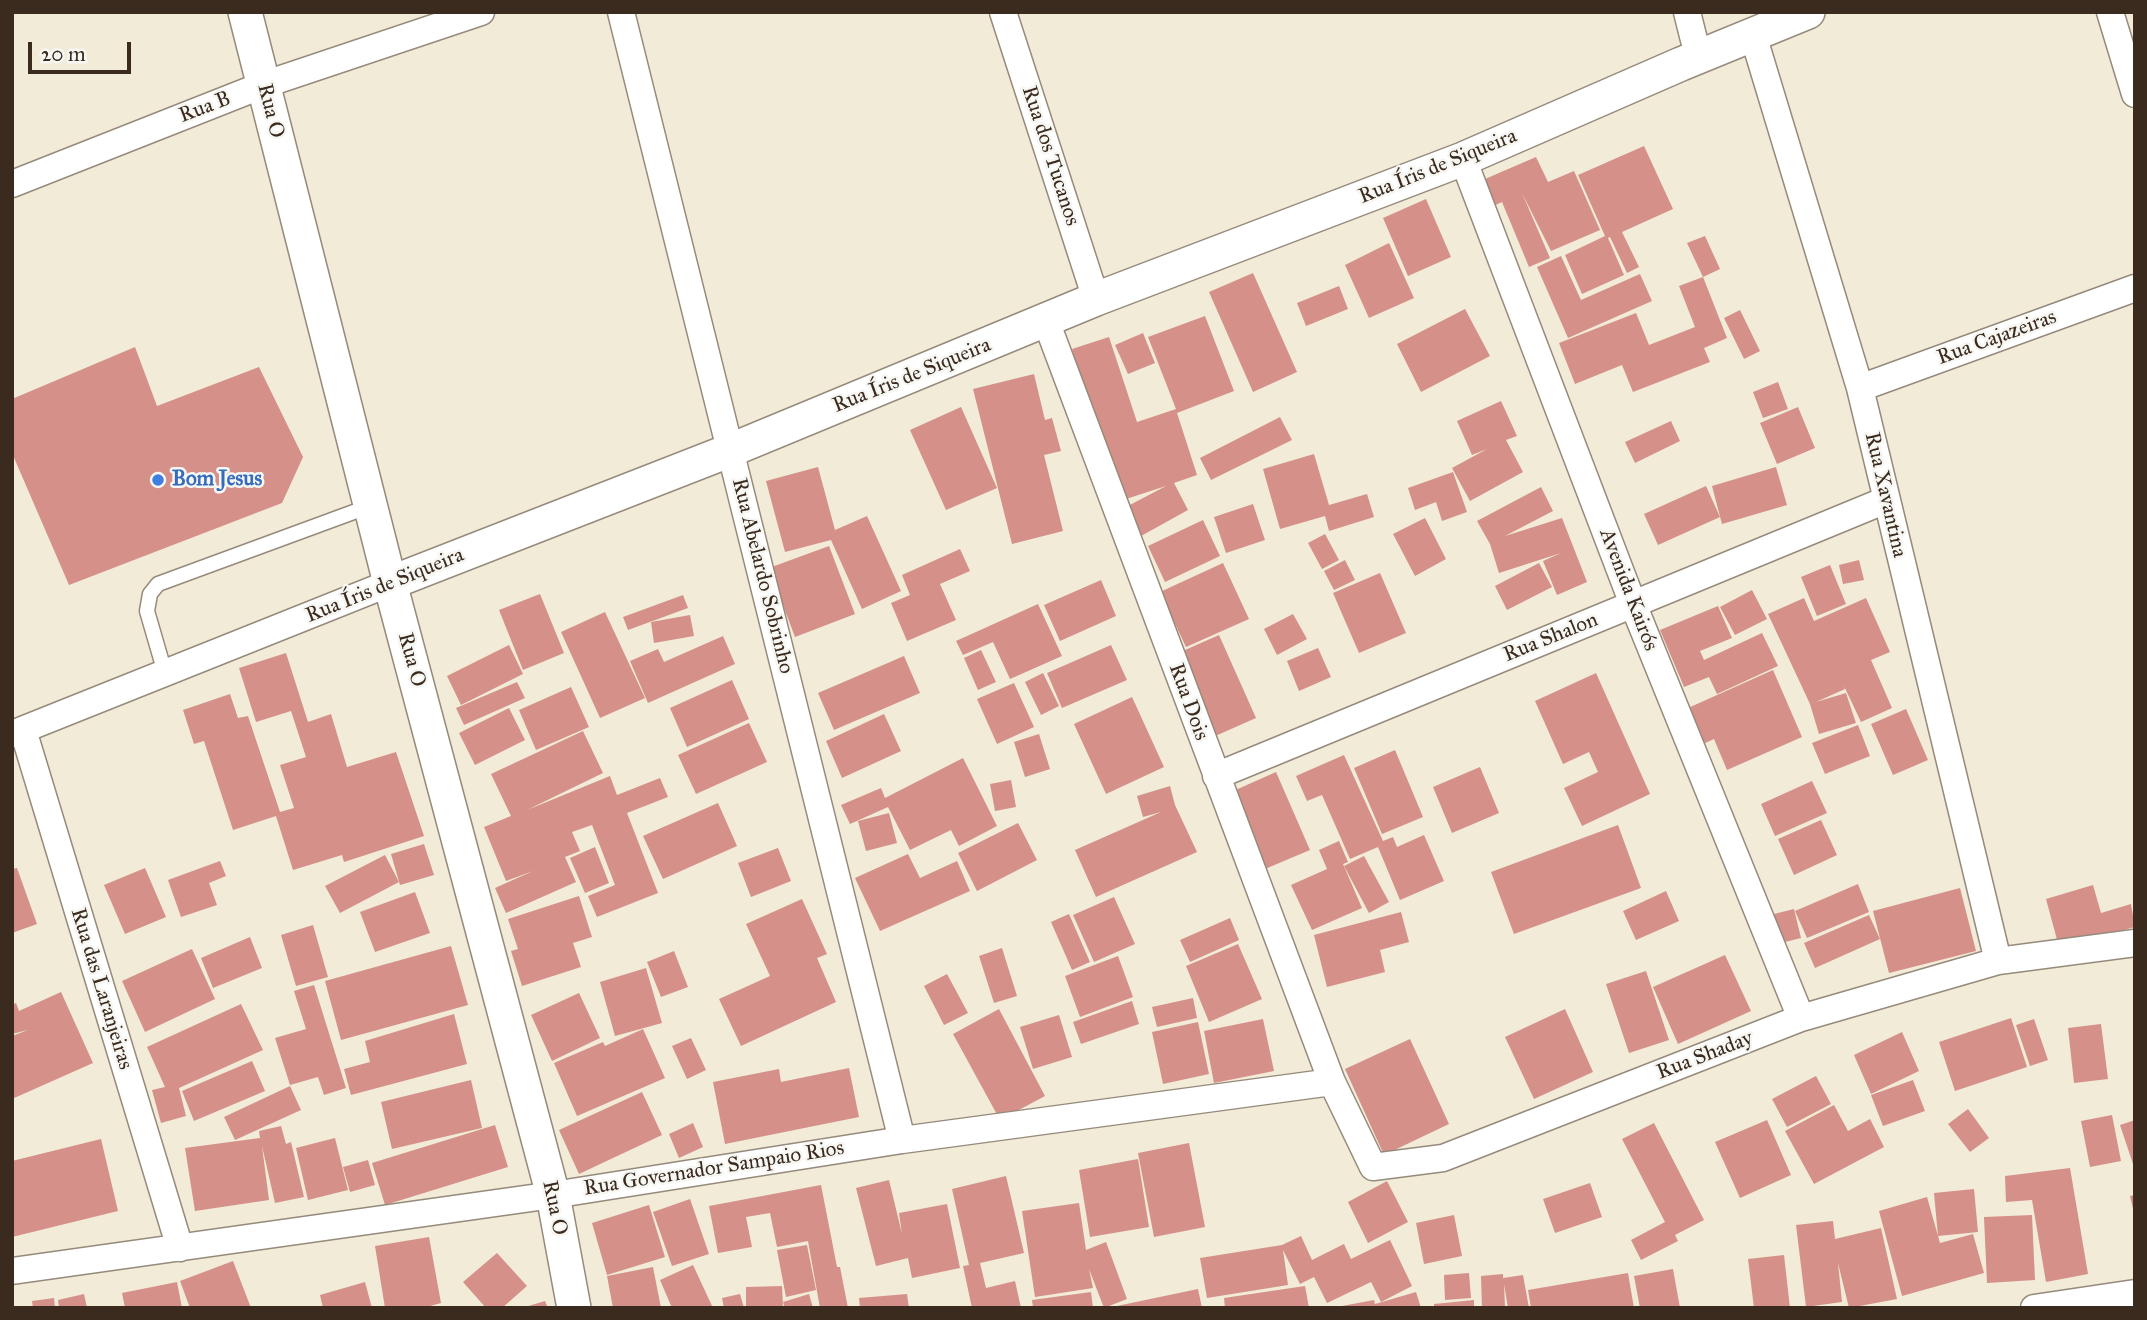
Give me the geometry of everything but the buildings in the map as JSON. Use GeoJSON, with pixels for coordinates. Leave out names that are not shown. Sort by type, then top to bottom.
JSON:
{"type":"FeatureCollection","features":[{"type":"Feature","properties":{"kind":"street","name":"Rua O"},"geometry":{"type":"LineString","coordinates":[[245,12],[390,583],[553,1195],[574,1308]]}},
{"type":"Feature","properties":{"kind":"street","name":"Rua B"},"geometry":{"type":"LineString","coordinates":[[12,184],[263,85],[481,12]]}},
{"type":"Feature","properties":{"kind":"street","name":"Rua Abelardo Sobrinho"},"geometry":{"type":"LineString","coordinates":[[621,12],[902,1140]]}},
{"type":"Feature","properties":{"kind":"street","name":"Rua dos Tucanos"},"geometry":{"type":"LineString","coordinates":[[1003,12],[1096,299]]}},
{"type":"Feature","properties":{"kind":"street"},"geometry":{"type":"LineString","coordinates":[[1687,12],[1699,56]]}},
{"type":"Feature","properties":{"kind":"street","name":"Rua Íris de Siqueira"},"geometry":{"type":"LineString","coordinates":[[18,732],[730,450],[1096,299],[1463,159],[1699,56],[1808,12]]}},
{"type":"Feature","properties":{"kind":"street"},"geometry":{"type":"LineString","coordinates":[[2110,12],[2135,94]]}},
{"type":"Feature","properties":{"kind":"street","name":"Rua Xavantina"},"geometry":{"type":"LineString","coordinates":[[1753,35],[1860,388],[1998,961]]}},
{"type":"Feature","properties":{"kind":"street","name":"Avenida Kairós"},"geometry":{"type":"LineString","coordinates":[[1463,159],[1633,604],[1801,1018]]}},
{"type":"Feature","properties":{"kind":"street","name":"Rua Cajazeiras"},"geometry":{"type":"LineString","coordinates":[[1860,388],[2135,288]]}},
{"type":"Feature","properties":{"kind":"street","name":"Rua Dois"},"geometry":{"type":"LineString","coordinates":[[1046,321],[1332,1082]]}},
{"type":"Feature","properties":{"kind":"street","name":"Rua Shalon"},"geometry":{"type":"LineString","coordinates":[[1216,776],[1886,500]]}},
{"type":"Feature","properties":{"kind":"street","name":"Rua das Laranjeiras"},"geometry":{"type":"LineString","coordinates":[[18,732],[180,1248]]}},
{"type":"Feature","properties":{"kind":"street","name":"Rua Shaday"},"geometry":{"type":"LineString","coordinates":[[1332,1082],[1373,1167],[1443,1158],[1801,1018],[1998,961],[2135,943]]}},
{"type":"Feature","properties":{"kind":"street","name":"Rua Governador Sampaio Rios"},"geometry":{"type":"LineString","coordinates":[[12,1271],[553,1195],[902,1140],[1332,1082]]}},
{"type":"Feature","properties":{"kind":"street"},"geometry":{"type":"LineString","coordinates":[[2034,1308],[2135,1293]]}},
{"type":"Feature","properties":{"kind":"lane"},"geometry":{"type":"LineString","coordinates":[[165,673],[147,611],[150,594],[158,584],[370,506]]}},
{"type":"Feature","properties":{"kind":"place","name":"Bom Jesus"},"geometry":{"type":"Point","coordinates":[158,480]}}]}
